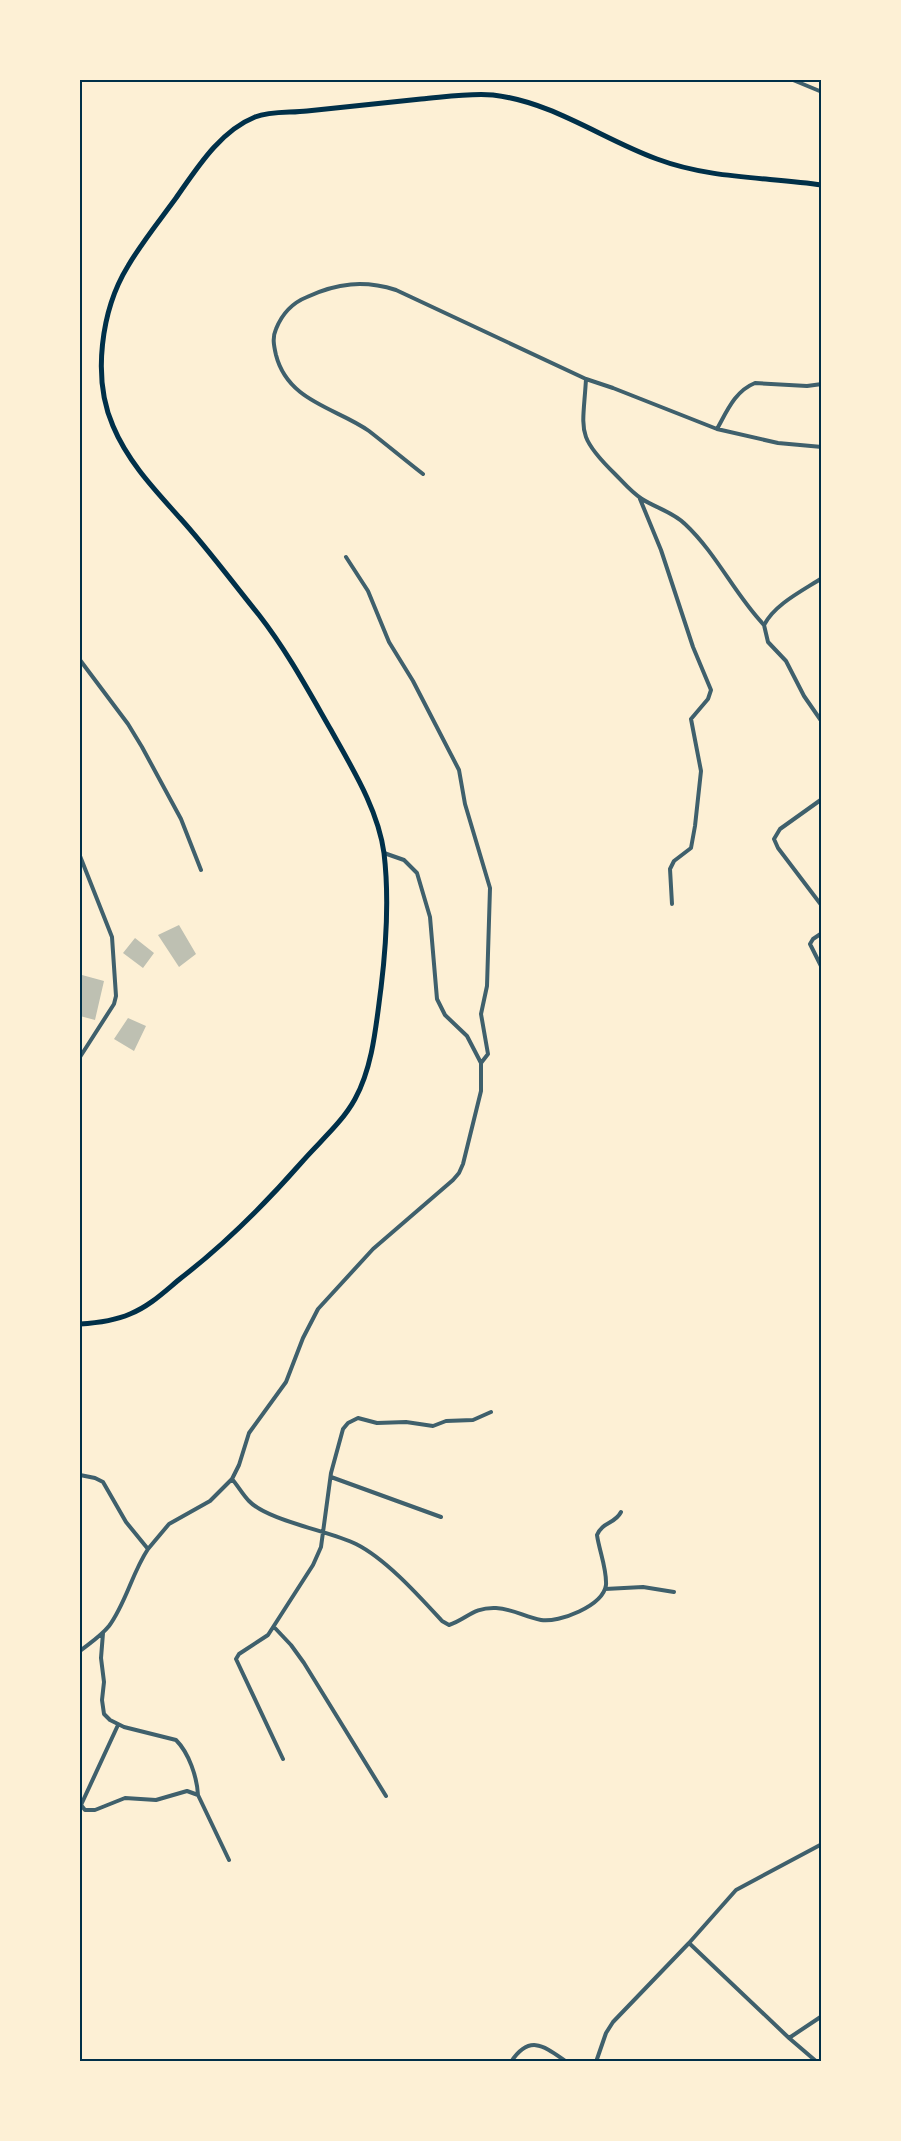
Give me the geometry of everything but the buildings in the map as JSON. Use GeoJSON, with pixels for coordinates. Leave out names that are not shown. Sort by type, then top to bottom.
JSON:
{"type":"FeatureCollection","features":[{"type":"Feature","properties":{"kind":"main road"},"geometry":{"type":"LineString","coordinates":[[80,1324],[103,1323],[143,1308],[211,1255],[270,1198],[354,1100],[374,1041],[384,965],[387,897],[384,852],[374,818],[357,777],[288,654],[183,521],[147,481],[132,461],[111,423],[101,370],[103,336],[116,290],[127,267],[211,150],[234,130],[261,115],[465,94],[494,95],[552,110],[639,152],[695,170],[822,185]]}},
{"type":"Feature","properties":{"kind":"street"},"geometry":{"type":"LineString","coordinates":[[794,80],[822,92]]}},
{"type":"Feature","properties":{"kind":"street"},"geometry":{"type":"LineString","coordinates":[[423,474],[368,431],[320,406],[306,396],[285,375],[278,364],[273,343],[274,332],[280,320],[294,304],[309,296],[342,285],[380,285],[396,290],[586,379],[717,429],[778,443],[822,447]]}},
{"type":"Feature","properties":{"kind":"street"},"geometry":{"type":"LineString","coordinates":[[586,379],[582,425],[586,441],[597,456],[640,498],[667,511],[685,524],[706,548],[764,625],[768,642],[786,661],[804,696],[822,722]]}},
{"type":"Feature","properties":{"kind":"street"},"geometry":{"type":"LineString","coordinates":[[717,429],[732,403],[748,386],[765,383],[807,386],[822,384]]}},
{"type":"Feature","properties":{"kind":"street"},"geometry":{"type":"LineString","coordinates":[[640,498],[661,550],[693,647],[711,690],[708,699],[691,720],[701,771],[691,848],[675,861],[670,869],[672,904]]}},
{"type":"Feature","properties":{"kind":"street"},"geometry":{"type":"LineString","coordinates":[[346,557],[368,591],[389,642],[445,740],[460,776],[464,799],[486,872],[490,898],[487,991],[481,1014],[488,1054],[481,1063]]}},
{"type":"Feature","properties":{"kind":"street"},"geometry":{"type":"LineString","coordinates":[[764,625],[781,606],[822,578]]}},
{"type":"Feature","properties":{"kind":"street"},"geometry":{"type":"LineString","coordinates":[[80,660],[128,724],[142,747],[181,819],[201,870]]}},
{"type":"Feature","properties":{"kind":"street"},"geometry":{"type":"LineString","coordinates":[[822,799],[780,829],[774,839],[778,848],[822,906]]}},
{"type":"Feature","properties":{"kind":"street"},"geometry":{"type":"LineString","coordinates":[[80,1651],[103,1633],[116,1615],[136,1568],[148,1548],[169,1524],[210,1501],[232,1479],[249,1433],[286,1382],[303,1338],[318,1309],[373,1249],[414,1216],[459,1173],[481,1091],[481,1063],[467,1036],[445,1015],[437,999],[430,917],[417,873],[405,860],[384,852]]}},
{"type":"Feature","properties":{"kind":"street"},"geometry":{"type":"LineString","coordinates":[[80,856],[112,937],[116,996],[114,1004],[80,1057]]}},
{"type":"Feature","properties":{"kind":"street"},"geometry":{"type":"LineString","coordinates":[[822,933],[810,944],[822,968]]}},
{"type":"Feature","properties":{"kind":"street"},"geometry":{"type":"LineString","coordinates":[[283,1759],[236,1659],[268,1635],[313,1565],[321,1547],[331,1477],[343,1429],[352,1420],[360,1419],[377,1423],[411,1423],[433,1426],[446,1421],[473,1420],[491,1412]]}},
{"type":"Feature","properties":{"kind":"street"},"geometry":{"type":"LineString","coordinates":[[80,1475],[103,1482],[126,1522],[148,1548]]}},
{"type":"Feature","properties":{"kind":"street"},"geometry":{"type":"LineString","coordinates":[[331,1477],[441,1517]]}},
{"type":"Feature","properties":{"kind":"street"},"geometry":{"type":"LineString","coordinates":[[232,1479],[250,1503],[267,1512],[355,1544],[368,1551],[385,1563],[442,1621],[449,1625],[468,1614],[495,1608],[523,1613],[538,1620],[554,1620],[591,1605],[605,1588],[597,1534],[599,1529],[618,1518],[621,1512]]}},
{"type":"Feature","properties":{"kind":"street"},"geometry":{"type":"LineString","coordinates":[[605,1588],[643,1587],[674,1592]]}},
{"type":"Feature","properties":{"kind":"street"},"geometry":{"type":"LineString","coordinates":[[274,1627],[304,1663],[316,1686],[337,1713],[386,1796]]}},
{"type":"Feature","properties":{"kind":"street"},"geometry":{"type":"LineString","coordinates":[[103,1633],[100,1658],[104,1682],[102,1700],[104,1714],[118,1725],[176,1740],[182,1746],[197,1785],[198,1795],[229,1860]]}},
{"type":"Feature","properties":{"kind":"street"},"geometry":{"type":"LineString","coordinates":[[118,1725],[81,1805],[85,1810],[95,1809],[125,1798],[156,1800],[187,1791],[198,1795]]}},
{"type":"Feature","properties":{"kind":"street"},"geometry":{"type":"LineString","coordinates":[[596,2061],[606,2033],[613,2022],[736,1890],[822,1844]]}},
{"type":"Feature","properties":{"kind":"street"},"geometry":{"type":"LineString","coordinates":[[688,1943],[789,2038],[817,2061]]}},
{"type":"Feature","properties":{"kind":"street"},"geometry":{"type":"LineString","coordinates":[[789,2038],[822,2016]]}},
{"type":"Feature","properties":{"kind":"street"},"geometry":{"type":"LineString","coordinates":[[511,2061],[521,2050],[536,2045],[550,2049],[567,2061]]}}]}
